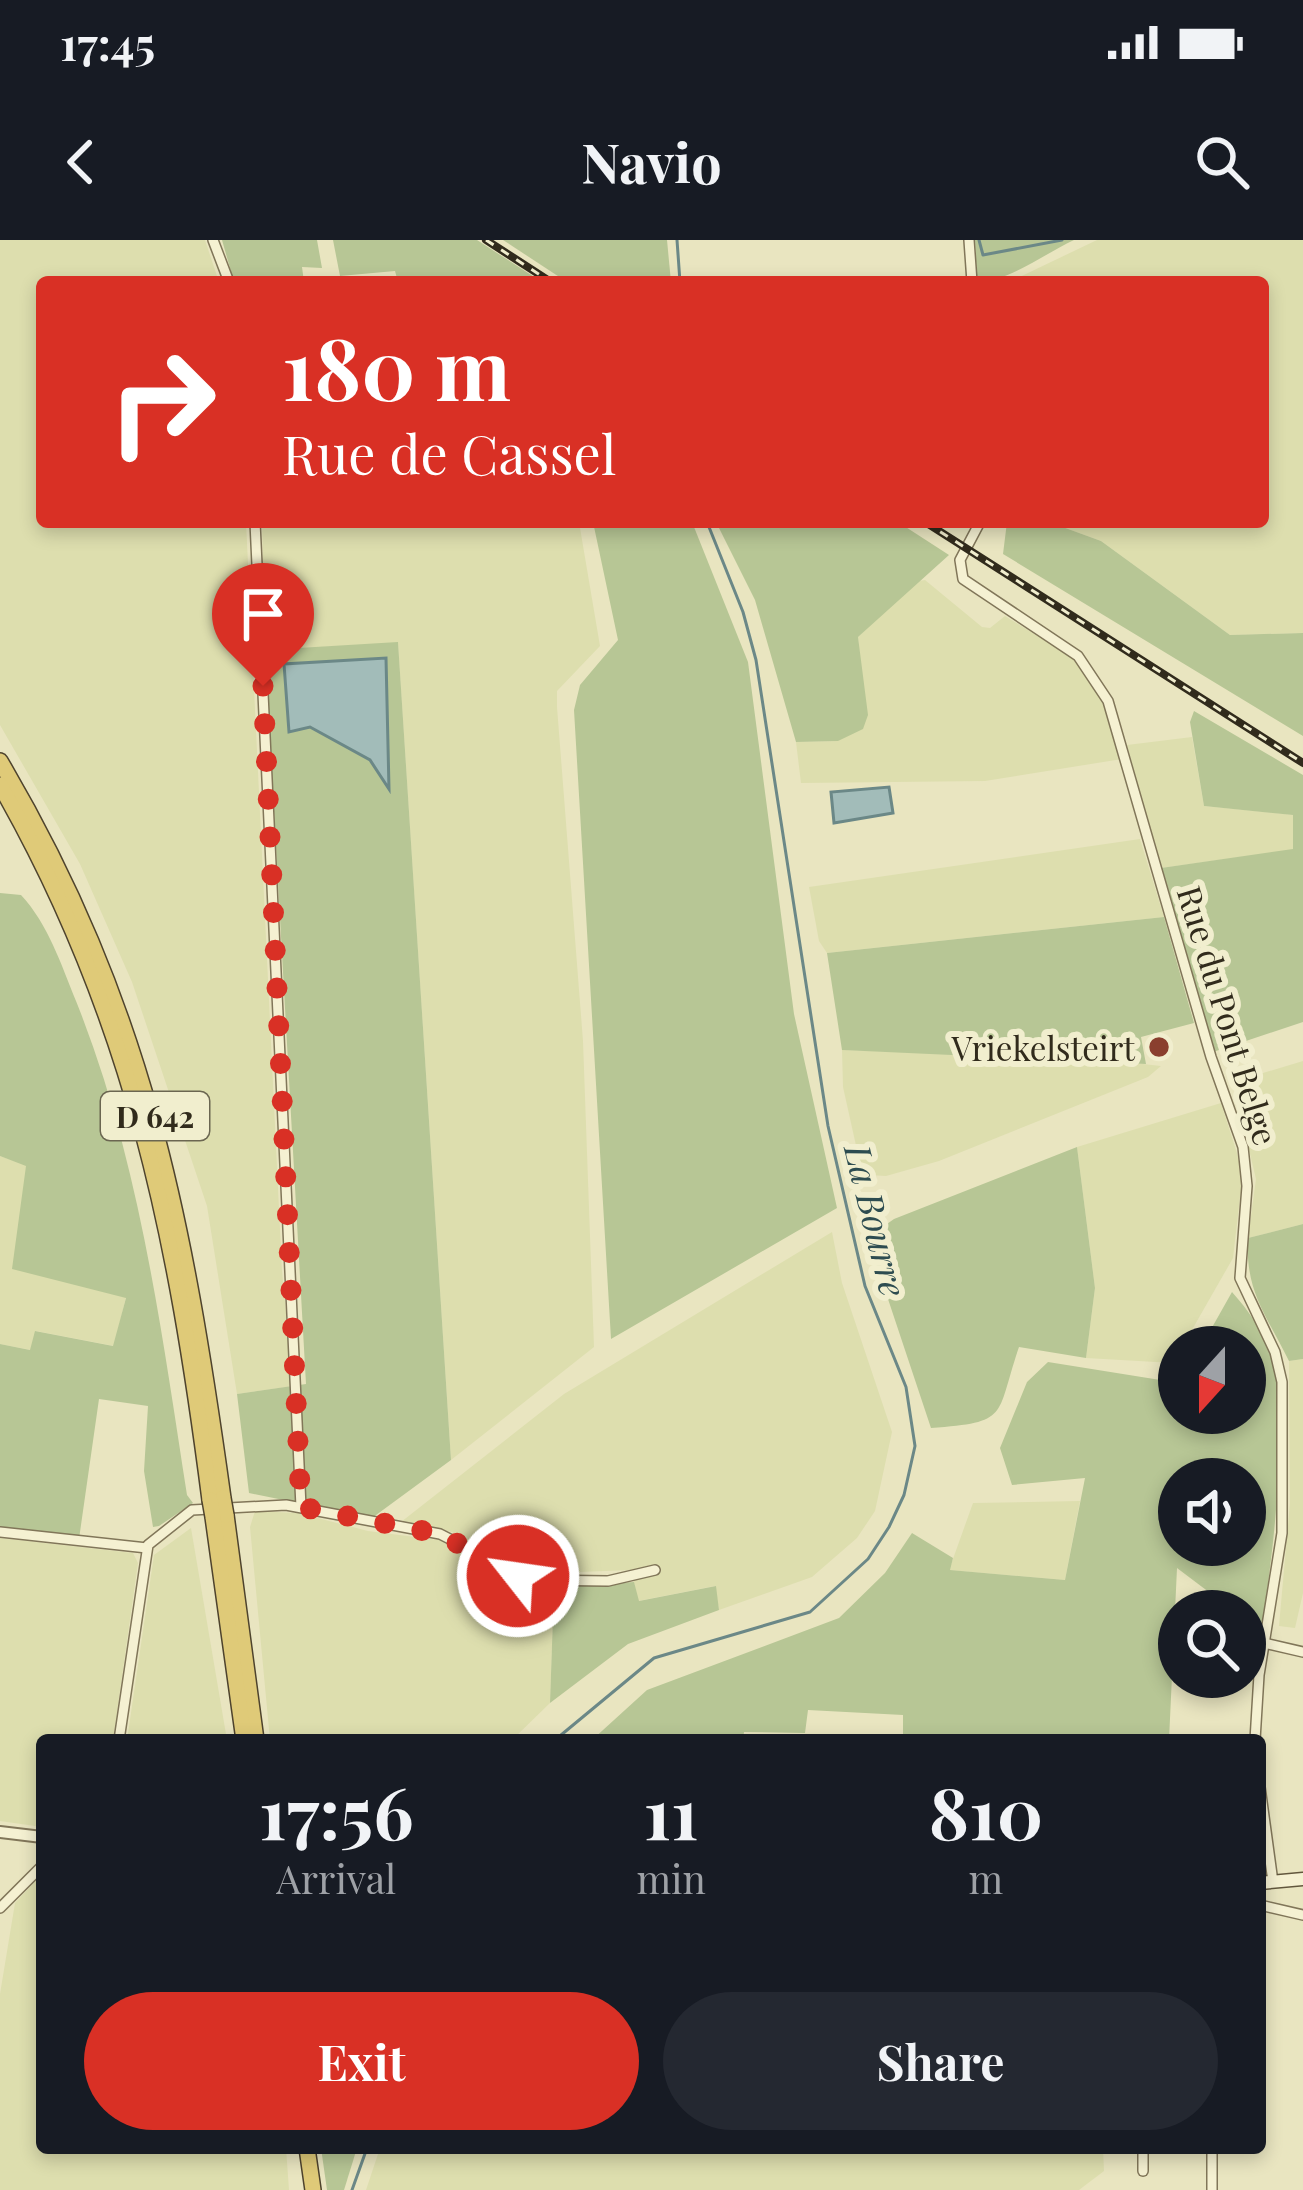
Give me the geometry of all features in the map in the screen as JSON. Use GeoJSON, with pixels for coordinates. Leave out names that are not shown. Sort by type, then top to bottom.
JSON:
{"type":"FeatureCollection","features":[{"type":"Feature","properties":{"kind":"highway","name":"D 642"},"geometry":{"type":"LineString","coordinates":[[0,761],[81,914],[142,1073],[181,1221],[243,1734]]}},
{"type":"Feature","properties":{"kind":"highway","name":"D 642"},"geometry":{"type":"LineString","coordinates":[[0,785],[85,953],[141,1114],[173,1246],[255,1734]]}},
{"type":"Feature","properties":{"kind":"highway"},"geometry":{"type":"LineString","coordinates":[[308,2154],[313,2190]]}},
{"type":"Feature","properties":{"kind":"main road"},"geometry":{"type":"LineString","coordinates":[[1266,1882],[1303,1879]]}},
{"type":"Feature","properties":{"kind":"street"},"geometry":{"type":"LineString","coordinates":[[213,240],[227,276]]}},
{"type":"Feature","properties":{"kind":"street"},"geometry":{"type":"LineString","coordinates":[[969,240],[972,276]]}},
{"type":"Feature","properties":{"kind":"street"},"geometry":{"type":"LineString","coordinates":[[255,528],[301,1507]]}},
{"type":"Feature","properties":{"kind":"street","name":"Rue du Pont Belge"},"geometry":{"type":"LineString","coordinates":[[977,528],[960,560],[963,579],[1078,656],[1105,694],[1211,1057],[1243,1147],[1247,1186],[1240,1278],[1275,1352],[1283,1390],[1282,1533],[1266,1631]]}},
{"type":"Feature","properties":{"kind":"street"},"geometry":{"type":"LineString","coordinates":[[120,1734],[147,1549],[154,1536],[196,1508],[301,1507],[440,1534],[530,1580],[602,1582],[655,1570]]}},
{"type":"Feature","properties":{"kind":"street"},"geometry":{"type":"LineString","coordinates":[[0,1532],[147,1549]]}},
{"type":"Feature","properties":{"kind":"street"},"geometry":{"type":"LineString","coordinates":[[1266,1643],[1303,1652]]}},
{"type":"Feature","properties":{"kind":"street","name":"Rue du Pont Belge"},"geometry":{"type":"LineString","coordinates":[[1256,1734],[1259,1698]]}},
{"type":"Feature","properties":{"kind":"street"},"geometry":{"type":"LineString","coordinates":[[0,1832],[36,1836]]}},
{"type":"Feature","properties":{"kind":"street"},"geometry":{"type":"LineString","coordinates":[[0,1909],[36,1872]]}},
{"type":"Feature","properties":{"kind":"street"},"geometry":{"type":"LineString","coordinates":[[1266,1906],[1303,1915]]}},
{"type":"Feature","properties":{"kind":"street"},"geometry":{"type":"LineString","coordinates":[[1143,2154],[1143,2171]]}},
{"type":"Feature","properties":{"kind":"street"},"geometry":{"type":"LineString","coordinates":[[1212,2154],[1212,2190]]}},
{"type":"Feature","properties":{"kind":"green space"},"geometry":{"type":"Polygon","coordinates":[[[0,240],[205,240],[217,276],[36,276],[36,528],[246,528],[282,1271],[293,1386],[237,1394],[207,1206],[132,982],[80,864],[0,725],[0,240]]]}},
{"type":"Feature","properties":{"kind":"green space"},"geometry":{"type":"Polygon","coordinates":[[[222,240],[317,240],[322,268],[302,267],[303,276],[232,276],[222,240]]]}},
{"type":"Feature","properties":{"kind":"green space"},"geometry":{"type":"Polygon","coordinates":[[[333,240],[477,240],[533,276],[396,276],[395,271],[340,276],[333,240]]]}},
{"type":"Feature","properties":{"kind":"green space"},"geometry":{"type":"Polygon","coordinates":[[[503,240],[667,240],[670,276],[558,276],[503,240]]]}},
{"type":"Feature","properties":{"kind":"green space"},"geometry":{"type":"Polygon","coordinates":[[[975,240],[1074,240],[1002,276],[977,276],[975,240]]]}},
{"type":"Feature","properties":{"kind":"green space"},"geometry":{"type":"Polygon","coordinates":[[[1097,240],[1303,240],[1303,633],[1230,635],[1101,541],[1065,528],[1269,528],[1269,276],[1022,276],[1097,240]]]}},
{"type":"Feature","properties":{"kind":"green space"},"geometry":{"type":"Polygon","coordinates":[[[262,528],[580,528],[600,646],[557,691],[557,707],[583,1041],[594,1347],[451,1460],[398,643],[265,650],[262,528]]]}},
{"type":"Feature","properties":{"kind":"green space"},"geometry":{"type":"Polygon","coordinates":[[[594,528],[694,528],[748,662],[794,1014],[837,1208],[611,1339],[574,710],[580,685],[618,640],[594,528]]]}},
{"type":"Feature","properties":{"kind":"green space"},"geometry":{"type":"Polygon","coordinates":[[[719,528],[907,528],[949,555],[858,637],[868,715],[863,729],[838,741],[796,742],[755,600],[719,528]]]}},
{"type":"Feature","properties":{"kind":"green space"},"geometry":{"type":"Polygon","coordinates":[[[1006,528],[1065,528],[1101,541],[1230,635],[1303,633],[1303,736],[1003,554],[1006,528]]]}},
{"type":"Feature","properties":{"kind":"green space"},"geometry":{"type":"Polygon","coordinates":[[[925,580],[982,627],[990,628],[1005,616],[1075,659],[1101,693],[1122,759],[985,781],[801,783],[796,742],[838,741],[861,670],[858,637],[914,582],[925,580]]]}},
{"type":"Feature","properties":{"kind":"green space"},"geometry":{"type":"Polygon","coordinates":[[[398,642],[451,1460],[372,1518],[249,1493],[237,1394],[306,1384],[265,650],[398,642]]]}},
{"type":"Feature","properties":{"kind":"green space"},"geometry":{"type":"Polygon","coordinates":[[[1194,711],[1303,775],[1303,1022],[1213,1052],[1161,868],[1293,849],[1293,815],[1204,806],[1190,722],[1194,711]]]}},
{"type":"Feature","properties":{"kind":"green space"},"geometry":{"type":"Polygon","coordinates":[[[1192,737],[1204,806],[1294,815],[1293,850],[1161,868],[1127,745],[1192,737]]]}},
{"type":"Feature","properties":{"kind":"green space"},"geometry":{"type":"Polygon","coordinates":[[[1140,839],[1164,917],[827,953],[819,941],[809,887],[1140,839]]]}},
{"type":"Feature","properties":{"kind":"green space"},"geometry":{"type":"Polygon","coordinates":[[[0,893],[21,895],[53,945],[98,1060],[132,1182],[187,1495],[193,1503],[159,1526],[153,1527],[144,1471],[148,1406],[99,1399],[79,1539],[0,1529],[0,1344],[30,1350],[35,1331],[113,1346],[126,1298],[12,1269],[26,1166],[0,1156],[0,893]]]}},
{"type":"Feature","properties":{"kind":"green space"},"geometry":{"type":"Polygon","coordinates":[[[1164,917],[1194,1023],[1141,1037],[1146,1064],[842,1050],[827,953],[1164,917]]]}},
{"type":"Feature","properties":{"kind":"green space"},"geometry":{"type":"Polygon","coordinates":[[[842,1050],[1088,1058],[1161,1066],[1148,1077],[939,1161],[886,1176],[869,1175],[861,1168],[843,1087],[842,1050]]]}},
{"type":"Feature","properties":{"kind":"green space"},"geometry":{"type":"Polygon","coordinates":[[[1303,1061],[1303,1224],[1248,1238],[1256,1179],[1233,1082],[1303,1061]]]}},
{"type":"Feature","properties":{"kind":"green space"},"geometry":{"type":"Polygon","coordinates":[[[1221,1103],[1243,1172],[1233,1258],[1194,1326],[1158,1326],[1158,1362],[1086,1358],[1095,1288],[1077,1147],[1221,1103]]]}},
{"type":"Feature","properties":{"kind":"green space"},"geometry":{"type":"Polygon","coordinates":[[[1077,1147],[1095,1288],[1086,1358],[1019,1347],[996,1412],[975,1423],[931,1428],[870,1245],[877,1231],[894,1219],[1077,1147]]]}},
{"type":"Feature","properties":{"kind":"green space"},"geometry":{"type":"Polygon","coordinates":[[[0,1156],[26,1165],[126,1297],[114,1346],[36,1331],[31,1350],[0,1344],[0,1156]]]}},
{"type":"Feature","properties":{"kind":"green space"},"geometry":{"type":"Polygon","coordinates":[[[1303,1224],[1303,1359],[1289,1361],[1254,1288],[1248,1238],[1303,1224]]]}},
{"type":"Feature","properties":{"kind":"green space"},"geometry":{"type":"Polygon","coordinates":[[[832,1232],[842,1283],[892,1432],[875,1511],[857,1538],[812,1577],[719,1610],[715,1586],[638,1601],[631,1570],[528,1574],[452,1532],[401,1522],[564,1394],[832,1232]]]}},
{"type":"Feature","properties":{"kind":"green space"},"geometry":{"type":"Polygon","coordinates":[[[1232,1292],[1257,1326],[1213,1326],[1232,1292]]]}},
{"type":"Feature","properties":{"kind":"green space"},"geometry":{"type":"Polygon","coordinates":[[[1266,1342],[1271,1355],[1280,1449],[1266,1594],[1266,1590],[1206,1590],[1177,1568],[1176,1590],[1158,1590],[1158,1698],[1171,1698],[1169,1734],[903,1734],[903,1715],[808,1710],[805,1733],[599,1734],[647,1690],[839,1618],[885,1573],[912,1533],[953,1558],[950,1570],[1065,1580],[1085,1478],[1012,1485],[1000,1448],[1027,1382],[1048,1362],[1158,1380],[1158,1434],[1266,1434],[1266,1342]]]}},
{"type":"Feature","properties":{"kind":"green space"},"geometry":{"type":"Polygon","coordinates":[[[1303,1359],[1303,1593],[1295,1628],[1279,1626],[1290,1503],[1289,1361],[1303,1359]]]}},
{"type":"Feature","properties":{"kind":"green space"},"geometry":{"type":"Polygon","coordinates":[[[1080,1501],[1065,1580],[949,1570],[973,1503],[1080,1501]]]}},
{"type":"Feature","properties":{"kind":"green space"},"geometry":{"type":"Polygon","coordinates":[[[255,1511],[298,1513],[368,1531],[439,1540],[510,1580],[554,1587],[550,1703],[518,1734],[269,1734],[250,1527],[255,1511]]]}},
{"type":"Feature","properties":{"kind":"green space"},"geometry":{"type":"Polygon","coordinates":[[[191,1528],[226,1734],[128,1734],[154,1555],[191,1528]]]}},
{"type":"Feature","properties":{"kind":"green space"},"geometry":{"type":"Polygon","coordinates":[[[0,1538],[133,1553],[138,1563],[114,1734],[36,1734],[36,1826],[0,1821],[0,1538]]]}},
{"type":"Feature","properties":{"kind":"green space"},"geometry":{"type":"Polygon","coordinates":[[[634,1582],[639,1601],[716,1586],[719,1610],[628,1644],[550,1703],[554,1587],[634,1582]]]}},
{"type":"Feature","properties":{"kind":"green space"},"geometry":{"type":"Polygon","coordinates":[[[36,1880],[36,2154],[286,2154],[289,2190],[0,2190],[0,1994],[15,1903],[36,1880]]]}},
{"type":"Feature","properties":{"kind":"green space"},"geometry":{"type":"Polygon","coordinates":[[[322,2154],[355,2154],[344,2190],[327,2190],[322,2154]]]}},
{"type":"Feature","properties":{"kind":"green space"},"geometry":{"type":"Polygon","coordinates":[[[378,2154],[1103,2154],[1104,2171],[1079,2190],[366,2190],[378,2154]]]}},
{"type":"Feature","properties":{"kind":"water"},"geometry":{"type":"Polygon","coordinates":[[[386,658],[389,789],[370,760],[310,727],[289,732],[284,664],[386,658]]]}},
{"type":"Feature","properties":{"kind":"water"},"geometry":{"type":"Polygon","coordinates":[[[889,787],[893,813],[834,823],[831,792],[889,787]]]}},
{"type":"Feature","properties":{"kind":"waterway","name":"La Bourre"},"geometry":{"type":"LineString","coordinates":[[677,240],[680,276]]}},
{"type":"Feature","properties":{"kind":"waterway"},"geometry":{"type":"LineString","coordinates":[[979,240],[983,255],[1062,240]]}},
{"type":"Feature","properties":{"kind":"waterway","name":"La Bourre"},"geometry":{"type":"LineString","coordinates":[[562,1734],[654,1658],[810,1612],[868,1559],[889,1527],[904,1495],[915,1446],[906,1387],[865,1286],[828,1126],[756,660],[743,612],[709,528]]}},
{"type":"Feature","properties":{"kind":"waterway","name":"La Bourre"},"geometry":{"type":"LineString","coordinates":[[352,2190],[365,2154]]}},
{"type":"Feature","properties":{"kind":"railway"},"geometry":{"type":"LineString","coordinates":[[486,240],[542,276]]}},
{"type":"Feature","properties":{"kind":"railway"},"geometry":{"type":"LineString","coordinates":[[934,528],[1303,763]]}},
{"type":"Feature","properties":{"kind":"place","name":"Vriekelsteirt"},"geometry":{"type":"Point","coordinates":[1159,1047]}},
{"type":"Feature","properties":{"kind":"route"},"geometry":{"type":"LineString","coordinates":[[263,686],[288,1252],[301,1415],[301,1507],[343,1519],[440,1534],[518,1576]]}}]}
